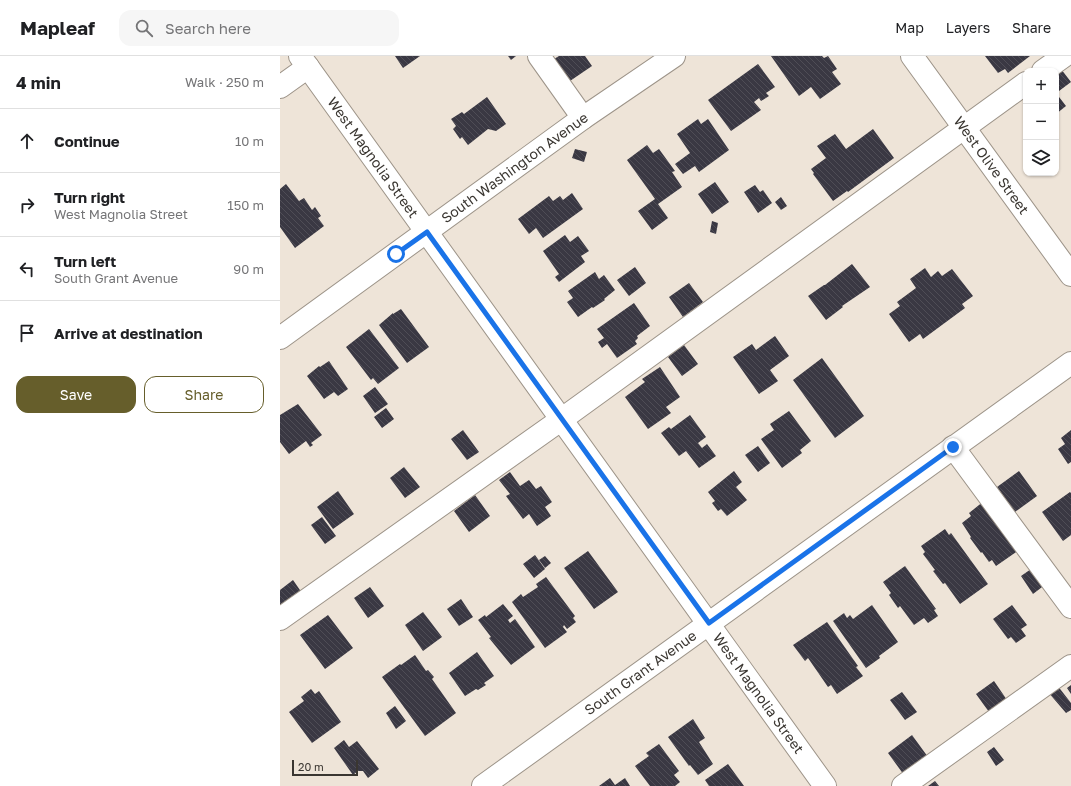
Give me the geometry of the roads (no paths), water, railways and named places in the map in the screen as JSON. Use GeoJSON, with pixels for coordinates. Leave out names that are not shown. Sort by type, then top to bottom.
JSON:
{"type":"FeatureCollection","features":[{"type":"Feature","properties":{"kind":"street"},"geometry":{"type":"LineString","coordinates":[[539,56],[583,118]]}},
{"type":"Feature","properties":{"kind":"street","name":"South Washington Avenue"},"geometry":{"type":"LineString","coordinates":[[280,338],[583,118],[674,56]]}},
{"type":"Feature","properties":{"kind":"street","name":"West Olive Street"},"geometry":{"type":"LineString","coordinates":[[912,56],[1071,275]]}},
{"type":"Feature","properties":{"kind":"street"},"geometry":{"type":"LineString","coordinates":[[1047,68],[1064,56]]}},
{"type":"Feature","properties":{"kind":"street"},"geometry":{"type":"LineString","coordinates":[[280,87],[304,62]]}},
{"type":"Feature","properties":{"kind":"street","name":"West Magnolia Street"},"geometry":{"type":"LineString","coordinates":[[304,62],[825,786]]}},
{"type":"Feature","properties":{"kind":"street"},"geometry":{"type":"LineString","coordinates":[[280,619],[562,419],[1023,85]]}},
{"type":"Feature","properties":{"kind":"street","name":"South Grant Avenue"},"geometry":{"type":"LineString","coordinates":[[484,786],[1071,363]]}},
{"type":"Feature","properties":{"kind":"street"},"geometry":{"type":"LineString","coordinates":[[953,447],[1071,607]]}},
{"type":"Feature","properties":{"kind":"street"},"geometry":{"type":"LineString","coordinates":[[903,786],[1071,666]]}}]}
